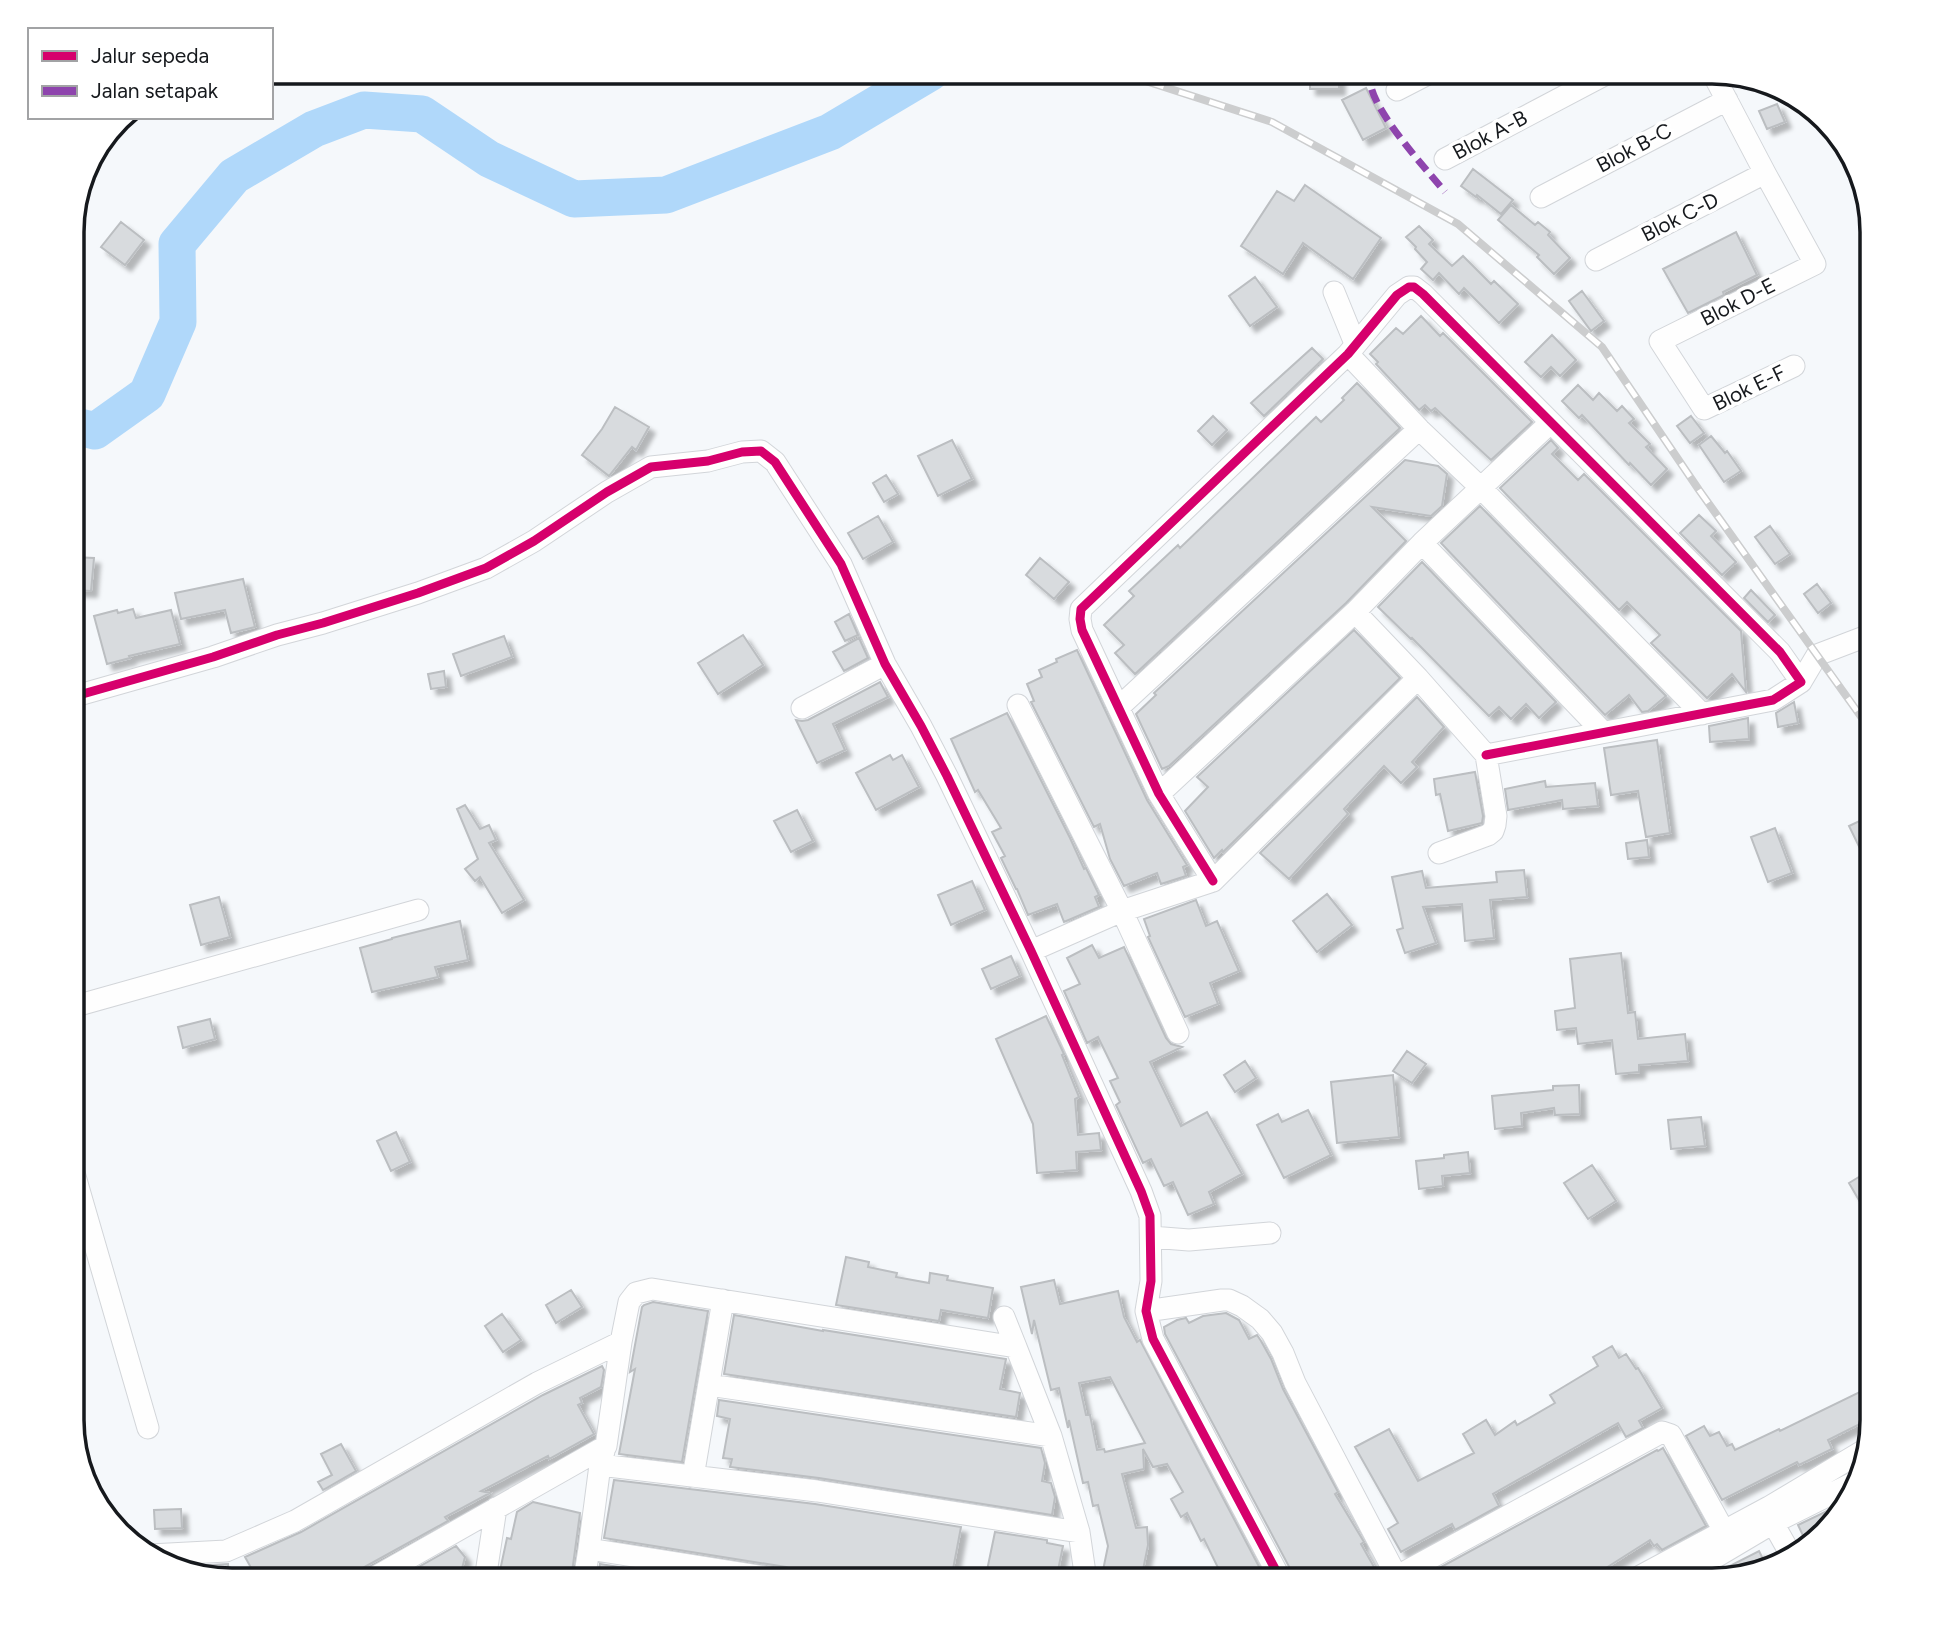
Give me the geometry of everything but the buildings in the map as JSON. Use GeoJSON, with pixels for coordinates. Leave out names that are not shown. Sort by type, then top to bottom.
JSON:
{"type":"FeatureCollection","features":[{"type":"Feature","properties":{"kind":"street"},"geometry":{"type":"LineString","coordinates":[[1396,90],[1408,84]]}},
{"type":"Feature","properties":{"kind":"street","name":"Blok A-B"},"geometry":{"type":"LineString","coordinates":[[1445,159],[1587,84]]}},
{"type":"Feature","properties":{"kind":"street"},"geometry":{"type":"LineString","coordinates":[[1719,84],[1765,173]]}},
{"type":"Feature","properties":{"kind":"street","name":"Blok B-C"},"geometry":{"type":"LineString","coordinates":[[1541,197],[1727,100]]}},
{"type":"Feature","properties":{"kind":"street","name":"Blok C-D"},"geometry":{"type":"LineString","coordinates":[[1596,260],[1765,173]]}},
{"type":"Feature","properties":{"kind":"street","name":"Blok D-E"},"geometry":{"type":"LineString","coordinates":[[1704,409],[1660,341],[1815,264],[1765,173]]}},
{"type":"Feature","properties":{"kind":"street"},"geometry":{"type":"LineString","coordinates":[[1213,881],[1158,794],[1082,630],[1082,609],[1351,349],[1404,290],[1414,287],[1423,294],[1780,652],[1801,682]]}},
{"type":"Feature","properties":{"kind":"street"},"geometry":{"type":"LineString","coordinates":[[1334,292],[1354,341],[1351,349]]}},
{"type":"Feature","properties":{"kind":"street"},"geometry":{"type":"LineString","coordinates":[[1351,349],[1419,429],[1481,488],[1702,714]]}},
{"type":"Feature","properties":{"kind":"street","name":"Blok E-F"},"geometry":{"type":"LineString","coordinates":[[1704,409],[1794,366]]}},
{"type":"Feature","properties":{"kind":"street"},"geometry":{"type":"LineString","coordinates":[[1158,794],[1355,612],[1422,542],[1550,423]]}},
{"type":"Feature","properties":{"kind":"street"},"geometry":{"type":"LineString","coordinates":[[1119,707],[1419,429]]}},
{"type":"Feature","properties":{"kind":"street"},"geometry":{"type":"LineString","coordinates":[[84,694],[323,623],[486,568],[534,541],[650,467],[708,461],[761,451],[775,462],[841,564],[886,664],[947,776],[1031,951],[1150,1216],[1151,1281],[1146,1311],[1153,1339],[1275,1568]]}},
{"type":"Feature","properties":{"kind":"street"},"geometry":{"type":"LineString","coordinates":[[1422,542],[1602,731]]}},
{"type":"Feature","properties":{"kind":"street"},"geometry":{"type":"LineString","coordinates":[[1355,612],[1419,678],[1486,755],[1496,816],[1493,831],[1438,853]]}},
{"type":"Feature","properties":{"kind":"street"},"geometry":{"type":"LineString","coordinates":[[1486,755],[1773,700],[1801,682],[1817,655],[1860,639]]}},
{"type":"Feature","properties":{"kind":"street"},"geometry":{"type":"LineString","coordinates":[[802,708],[886,664]]}},
{"type":"Feature","properties":{"kind":"street"},"geometry":{"type":"LineString","coordinates":[[1031,951],[1122,911],[1213,881],[1419,678]]}},
{"type":"Feature","properties":{"kind":"street"},"geometry":{"type":"LineString","coordinates":[[1018,705],[1122,911],[1178,1033]]}},
{"type":"Feature","properties":{"kind":"street"},"geometry":{"type":"LineString","coordinates":[[84,1004],[418,910]]}},
{"type":"Feature","properties":{"kind":"street"},"geometry":{"type":"LineString","coordinates":[[84,1207],[148,1428]]}},
{"type":"Feature","properties":{"kind":"street"},"geometry":{"type":"LineString","coordinates":[[1151,1237],[1189,1240],[1270,1233]]}},
{"type":"Feature","properties":{"kind":"street"},"geometry":{"type":"LineString","coordinates":[[586,1568],[621,1342],[629,1301],[636,1293],[652,1289],[1016,1347]]}},
{"type":"Feature","properties":{"kind":"street"},"geometry":{"type":"LineString","coordinates":[[693,1477],[723,1300]]}},
{"type":"Feature","properties":{"kind":"street"},"geometry":{"type":"LineString","coordinates":[[1146,1311],[1229,1300],[1260,1319],[1283,1353],[1295,1383],[1388,1568]]}},
{"type":"Feature","properties":{"kind":"street"},"geometry":{"type":"LineString","coordinates":[[1004,1317],[1051,1436],[1079,1532],[1084,1568]]}},
{"type":"Feature","properties":{"kind":"street"},"geometry":{"type":"LineString","coordinates":[[170,1554],[226,1551],[295,1521],[537,1383],[621,1342]]}},
{"type":"Feature","properties":{"kind":"street"},"geometry":{"type":"LineString","coordinates":[[709,1385],[1051,1436]]}},
{"type":"Feature","properties":{"kind":"street"},"geometry":{"type":"LineString","coordinates":[[1411,1568],[1662,1432],[1671,1435],[1724,1531]]}},
{"type":"Feature","properties":{"kind":"street"},"geometry":{"type":"LineString","coordinates":[[391,1568],[496,1508],[603,1455],[693,1477],[817,1491],[1079,1532]]}},
{"type":"Feature","properties":{"kind":"street"},"geometry":{"type":"LineString","coordinates":[[1655,1568],[1855,1456]]}},
{"type":"Feature","properties":{"kind":"street"},"geometry":{"type":"LineString","coordinates":[[1700,1568],[1773,1523],[1843,1488]]}},
{"type":"Feature","properties":{"kind":"street"},"geometry":{"type":"LineString","coordinates":[[487,1568],[496,1508]]}},
{"type":"Feature","properties":{"kind":"street"},"geometry":{"type":"LineString","coordinates":[[1773,1523],[1787,1547]]}},
{"type":"Feature","properties":{"kind":"street"},"geometry":{"type":"LineString","coordinates":[[589,1549],[709,1568]]}},
{"type":"Feature","properties":{"kind":"waterway"},"geometry":{"type":"LineString","coordinates":[[84,428],[95,431],[147,394],[178,322],[177,244],[234,176],[314,129],[364,110],[422,114],[489,159],[574,199],[666,195],[830,132],[911,84]]}},
{"type":"Feature","properties":{"kind":"railway"},"geometry":{"type":"LineString","coordinates":[[1155,84],[1272,122],[1458,224],[1602,347],[1699,490],[1860,715]]}},
{"type":"Feature","properties":{"kind":"marked path"},"geometry":{"type":"LineString","coordinates":[[1371,84],[1386,118],[1445,192]]}},
{"type":"Feature","properties":{"kind":"cycle path"},"geometry":{"type":"LineString","coordinates":[[1213,881],[1159,794],[1082,630],[1081,609],[1348,354],[1397,295],[1409,287],[1414,287],[1423,294],[1780,652],[1801,682],[1773,700],[1486,755]]}},
{"type":"Feature","properties":{"kind":"cycle path"},"geometry":{"type":"LineString","coordinates":[[84,694],[323,623],[486,568],[651,467],[708,461],[742,452],[761,451],[775,462],[841,564],[885,664],[947,776],[1031,951],[1150,1216],[1151,1281],[1146,1311],[1153,1339],[1275,1568]]}}]}
